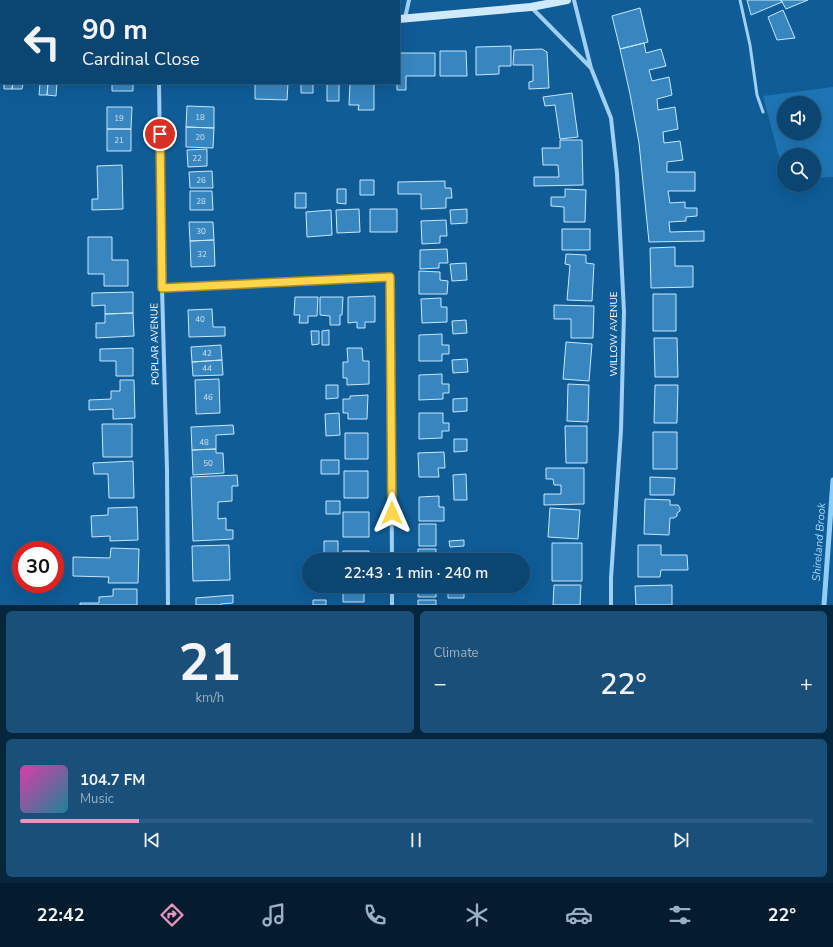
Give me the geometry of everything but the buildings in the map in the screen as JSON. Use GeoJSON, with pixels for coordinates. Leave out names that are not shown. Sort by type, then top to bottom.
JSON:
{"type":"FeatureCollection","features":[{"type":"Feature","properties":{"kind":"main road"},"geometry":{"type":"LineString","coordinates":[[402,18],[531,7],[567,0]]}},
{"type":"Feature","properties":{"kind":"street"},"geometry":{"type":"LineString","coordinates":[[402,18],[409,0]]}},
{"type":"Feature","properties":{"kind":"street","name":"WILLOW AVENUE"},"geometry":{"type":"LineString","coordinates":[[574,0],[591,68],[611,118],[617,173],[624,312],[621,430],[611,578],[611,605]]}},
{"type":"Feature","properties":{"kind":"street","name":"WILLOW AVENUE"},"geometry":{"type":"LineString","coordinates":[[531,7],[591,68]]}},
{"type":"Feature","properties":{"kind":"street","name":"POPLAR AVENUE"},"geometry":{"type":"LineString","coordinates":[[160,84],[168,605]]}},
{"type":"Feature","properties":{"kind":"street"},"geometry":{"type":"LineString","coordinates":[[162,288],[390,277],[392,553]]}},
{"type":"Feature","properties":{"kind":"street"},"geometry":{"type":"LineString","coordinates":[[392,593],[392,605]]}},
{"type":"Feature","properties":{"kind":"lane"},"geometry":{"type":"LineString","coordinates":[[740,0],[750,45],[757,95],[763,112]]}},
{"type":"Feature","properties":{"kind":"shaded area"},"geometry":{"type":"Polygon","coordinates":[[[833,87],[833,177],[821,178],[821,148],[777,148],[777,149],[763,96],[833,87]]]}},
{"type":"Feature","properties":{"kind":"waterway","name":"Shireland Brook"},"geometry":{"type":"LineString","coordinates":[[824,605],[833,480]]}},
{"type":"Feature","properties":{"kind":"route"},"geometry":{"type":"LineString","coordinates":[[160,134],[162,288],[390,277],[392,513]]}}]}
